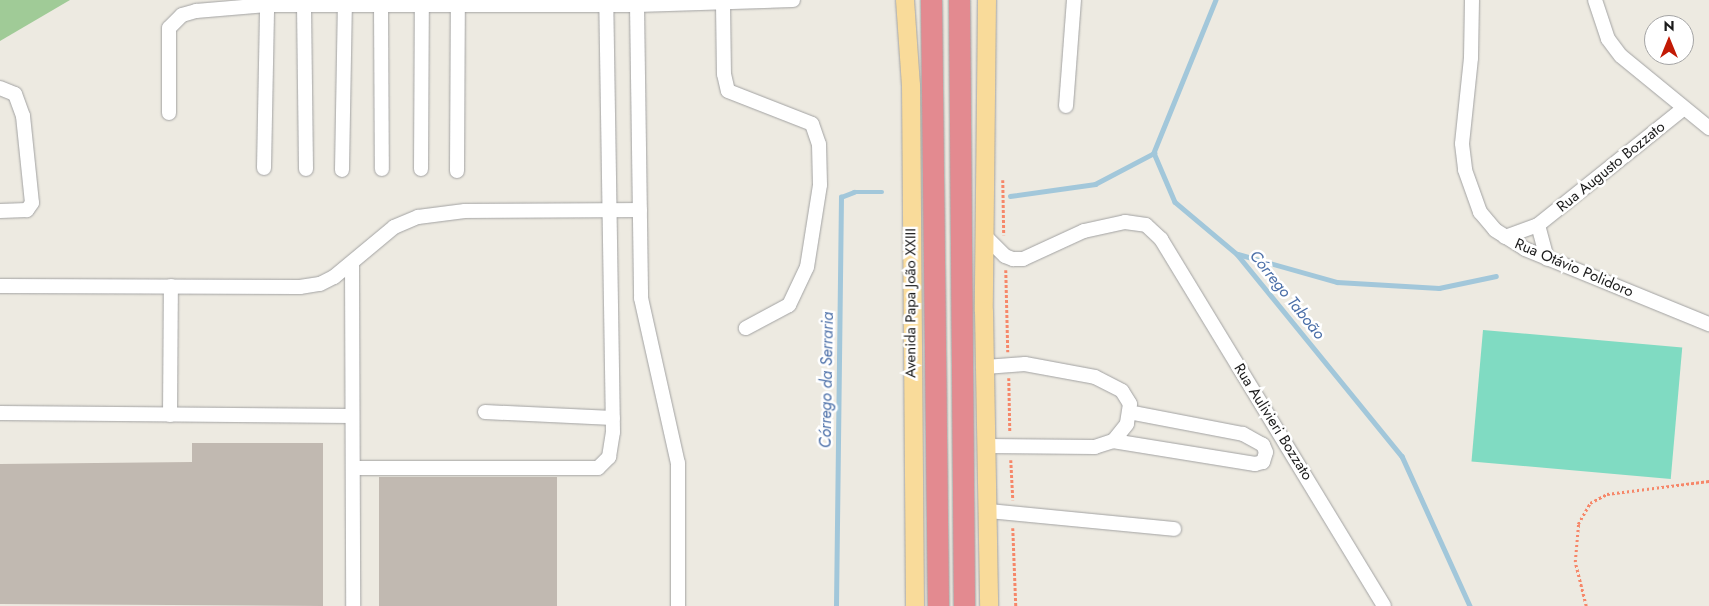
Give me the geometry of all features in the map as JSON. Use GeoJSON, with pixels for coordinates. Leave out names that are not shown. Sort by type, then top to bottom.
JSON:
{"type":"FeatureCollection","features":[{"type":"Feature","properties":{"kind":"highway","name":"Avenida Papa João XXIII"},"geometry":{"type":"LineString","coordinates":[[931,0],[938,606]]}},
{"type":"Feature","properties":{"kind":"highway"},"geometry":{"type":"LineString","coordinates":[[959,0],[964,606]]}},
{"type":"Feature","properties":{"kind":"main road","name":"Avenida Papa João XXIII"},"geometry":{"type":"LineString","coordinates":[[905,0],[911,85],[914,606]]}},
{"type":"Feature","properties":{"kind":"main road"},"geometry":{"type":"LineString","coordinates":[[987,0],[985,366],[989,606]]}},
{"type":"Feature","properties":{"kind":"street"},"geometry":{"type":"LineString","coordinates":[[1066,106],[1074,0]]}},
{"type":"Feature","properties":{"kind":"street","name":"Rua Otávio Polidoro"},"geometry":{"type":"LineString","coordinates":[[1472,0],[1471,58],[1462,122],[1465,170],[1480,212],[1505,237],[1547,259],[1709,324]]}},
{"type":"Feature","properties":{"kind":"street"},"geometry":{"type":"LineString","coordinates":[[1595,0],[1608,38],[1621,56],[1683,109],[1709,128]]}},
{"type":"Feature","properties":{"kind":"street"},"geometry":{"type":"LineString","coordinates":[[169,113],[169,28],[174,20],[196,11],[266,5],[637,5],[786,1]]}},
{"type":"Feature","properties":{"kind":"street"},"geometry":{"type":"LineString","coordinates":[[723,4],[724,74],[728,91],[812,124],[819,144],[820,185],[807,267],[789,305],[746,328]]}},
{"type":"Feature","properties":{"kind":"street"},"geometry":{"type":"LineString","coordinates":[[264,168],[266,5]]}},
{"type":"Feature","properties":{"kind":"street"},"geometry":{"type":"LineString","coordinates":[[304,5],[306,169]]}},
{"type":"Feature","properties":{"kind":"street"},"geometry":{"type":"LineString","coordinates":[[342,170],[345,5]]}},
{"type":"Feature","properties":{"kind":"street"},"geometry":{"type":"LineString","coordinates":[[381,5],[382,169]]}},
{"type":"Feature","properties":{"kind":"street"},"geometry":{"type":"LineString","coordinates":[[421,169],[422,5]]}},
{"type":"Feature","properties":{"kind":"street"},"geometry":{"type":"LineString","coordinates":[[457,171],[458,5]]}},
{"type":"Feature","properties":{"kind":"street"},"geometry":{"type":"LineString","coordinates":[[353,468],[598,468],[609,457],[613,418],[606,5]]}},
{"type":"Feature","properties":{"kind":"street"},"geometry":{"type":"LineString","coordinates":[[637,5],[640,298],[678,462],[678,606]]}},
{"type":"Feature","properties":{"kind":"street"},"geometry":{"type":"LineString","coordinates":[[0,88],[15,94],[23,116],[32,203],[27,210],[0,211]]}},
{"type":"Feature","properties":{"kind":"street","name":"Rua Augusto Bozzato"},"geometry":{"type":"LineString","coordinates":[[1505,237],[1538,225],[1683,109]]}},
{"type":"Feature","properties":{"kind":"street"},"geometry":{"type":"LineString","coordinates":[[0,286],[300,287],[320,284],[352,263],[394,227],[418,216],[465,211],[640,210]]}},
{"type":"Feature","properties":{"kind":"street","name":"Rua Aulivieri Bozzato"},"geometry":{"type":"LineString","coordinates":[[1005,256],[1023,258],[1084,231],[1125,222],[1146,225],[1161,239],[1384,606]]}},
{"type":"Feature","properties":{"kind":"street"},"geometry":{"type":"LineString","coordinates":[[1538,225],[1547,259]]}},
{"type":"Feature","properties":{"kind":"street"},"geometry":{"type":"LineString","coordinates":[[985,236],[1005,256]]}},
{"type":"Feature","properties":{"kind":"street"},"geometry":{"type":"LineString","coordinates":[[352,263],[353,606]]}},
{"type":"Feature","properties":{"kind":"street"},"geometry":{"type":"LineString","coordinates":[[170,415],[171,286]]}},
{"type":"Feature","properties":{"kind":"street"},"geometry":{"type":"LineString","coordinates":[[985,366],[1025,364],[1095,377],[1122,391],[1130,404],[1127,424],[1113,441]]}},
{"type":"Feature","properties":{"kind":"street"},"geometry":{"type":"LineString","coordinates":[[485,412],[613,418]]}},
{"type":"Feature","properties":{"kind":"street"},"geometry":{"type":"LineString","coordinates":[[987,446],[1096,447],[1113,441],[1246,463],[1263,462],[1266,452],[1263,445],[1243,434],[1129,412]]}},
{"type":"Feature","properties":{"kind":"street"},"geometry":{"type":"LineString","coordinates":[[0,413],[352,416]]}},
{"type":"Feature","properties":{"kind":"street"},"geometry":{"type":"LineString","coordinates":[[988,511],[1174,529]]}},
{"type":"Feature","properties":{"kind":"path"},"geometry":{"type":"LineString","coordinates":[[1003,174],[1016,606]]}},
{"type":"Feature","properties":{"kind":"path"},"geometry":{"type":"LineString","coordinates":[[1586,606],[1575,562],[1578,524],[1590,503],[1607,494],[1634,489],[1686,486],[1709,480]]}},
{"type":"Feature","properties":{"kind":"green space"},"geometry":{"type":"Polygon","coordinates":[[[0,0],[70,0],[0,41],[0,0]]]}},
{"type":"Feature","properties":{"kind":"green space"},"geometry":{"type":"Polygon","coordinates":[[[1483,330],[1682,347],[1671,479],[1471,461],[1483,330]]]}},
{"type":"Feature","properties":{"kind":"building"},"geometry":{"type":"Polygon","coordinates":[[[192,443],[323,443],[323,606],[0,604],[0,464],[192,462],[192,443]]]}},
{"type":"Feature","properties":{"kind":"building"},"geometry":{"type":"Polygon","coordinates":[[[379,477],[557,477],[557,606],[379,606],[379,477]]]}},
{"type":"Feature","properties":{"kind":"waterway","name":"Córrego Taboão"},"geometry":{"type":"LineString","coordinates":[[1216,0],[1154,153],[1175,202],[1237,254],[1402,456],[1470,606]]}},
{"type":"Feature","properties":{"kind":"waterway","name":"Córrego da Serraria"},"geometry":{"type":"LineString","coordinates":[[1010,196],[1095,184],[1154,153]]}},
{"type":"Feature","properties":{"kind":"waterway","name":"Córrego da Serraria"},"geometry":{"type":"LineString","coordinates":[[836,606],[841,197],[854,192],[882,192]]}},
{"type":"Feature","properties":{"kind":"waterway"},"geometry":{"type":"LineString","coordinates":[[1238,254],[1337,282],[1439,288],[1496,276]]}}]}
